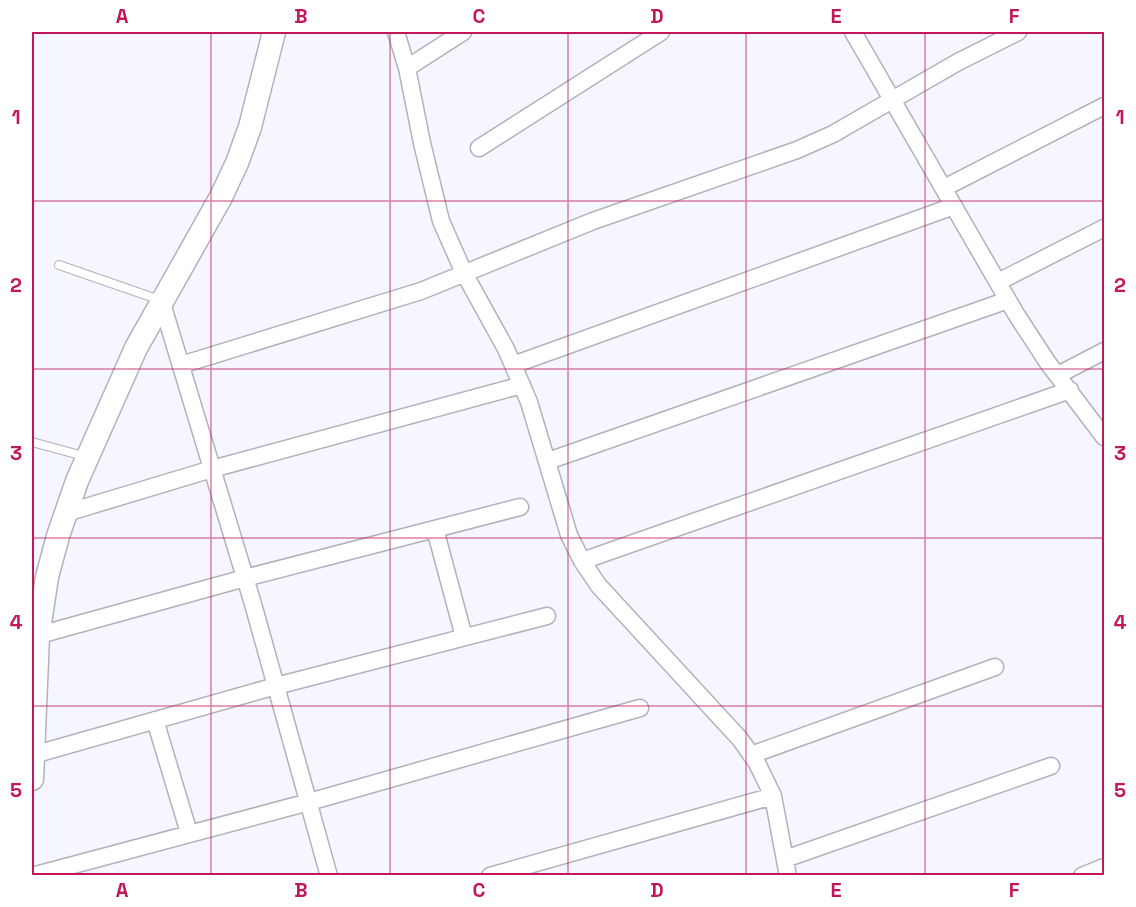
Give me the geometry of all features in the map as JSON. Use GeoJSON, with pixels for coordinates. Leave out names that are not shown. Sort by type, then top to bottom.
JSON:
{"type":"FeatureCollection","features":[{"type":"Feature","properties":{"kind":"street"},"geometry":{"type":"LineString","coordinates":[[32,779],[35,636],[57,536],[87,457],[135,348],[221,196],[237,163],[250,128],[274,32]]}},
{"type":"Feature","properties":{"kind":"street"},"geometry":{"type":"LineString","coordinates":[[396,32],[407,68],[441,220],[464,273],[522,385],[536,420],[569,535],[582,561],[599,586],[733,731],[751,755],[773,796],[786,867],[1052,766]]}},
{"type":"Feature","properties":{"kind":"street"},"geometry":{"type":"LineString","coordinates":[[407,68],[463,32]]}},
{"type":"Feature","properties":{"kind":"street"},"geometry":{"type":"LineString","coordinates":[[480,148],[642,37],[661,32]]}},
{"type":"Feature","properties":{"kind":"street"},"geometry":{"type":"LineString","coordinates":[[853,32],[1008,300],[1058,375],[1104,437]]}},
{"type":"Feature","properties":{"kind":"street"},"geometry":{"type":"LineString","coordinates":[[181,365],[383,304],[593,221],[796,150],[834,134],[958,62],[1018,32]]}},
{"type":"Feature","properties":{"kind":"street"},"geometry":{"type":"LineString","coordinates":[[944,188],[1104,106]]}},
{"type":"Feature","properties":{"kind":"street"},"geometry":{"type":"LineString","coordinates":[[513,365],[954,206]]}},
{"type":"Feature","properties":{"kind":"street"},"geometry":{"type":"LineString","coordinates":[[998,282],[1104,228]]}},
{"type":"Feature","properties":{"kind":"street"},"geometry":{"type":"LineString","coordinates":[[161,300],[245,578],[329,876]]}},
{"type":"Feature","properties":{"kind":"street"},"geometry":{"type":"LineString","coordinates":[[548,461],[1008,300]]}},
{"type":"Feature","properties":{"kind":"street"},"geometry":{"type":"LineString","coordinates":[[1058,375],[1104,351]]}},
{"type":"Feature","properties":{"kind":"street"},"geometry":{"type":"LineString","coordinates":[[66,513],[212,469],[522,385]]}},
{"type":"Feature","properties":{"kind":"street"},"geometry":{"type":"LineString","coordinates":[[582,561],[1070,390]]}},
{"type":"Feature","properties":{"kind":"street"},"geometry":{"type":"LineString","coordinates":[[35,636],[245,578],[520,507]]}},
{"type":"Feature","properties":{"kind":"street"},"geometry":{"type":"LineString","coordinates":[[435,529],[464,637]]}},
{"type":"Feature","properties":{"kind":"street"},"geometry":{"type":"LineString","coordinates":[[33,754],[276,686],[546,616]]}},
{"type":"Feature","properties":{"kind":"street"},"geometry":{"type":"LineString","coordinates":[[751,755],[994,667]]}},
{"type":"Feature","properties":{"kind":"street"},"geometry":{"type":"LineString","coordinates":[[32,876],[640,708]]}},
{"type":"Feature","properties":{"kind":"street"},"geometry":{"type":"LineString","coordinates":[[155,720],[189,834]]}},
{"type":"Feature","properties":{"kind":"street"},"geometry":{"type":"LineString","coordinates":[[490,876],[520,871],[773,796]]}},
{"type":"Feature","properties":{"kind":"street"},"geometry":{"type":"LineString","coordinates":[[1082,876],[1104,867]]}},
{"type":"Feature","properties":{"kind":"lane"},"geometry":{"type":"LineString","coordinates":[[59,265],[161,300]]}},
{"type":"Feature","properties":{"kind":"lane"},"geometry":{"type":"LineString","coordinates":[[32,442],[87,457]]}}]}
